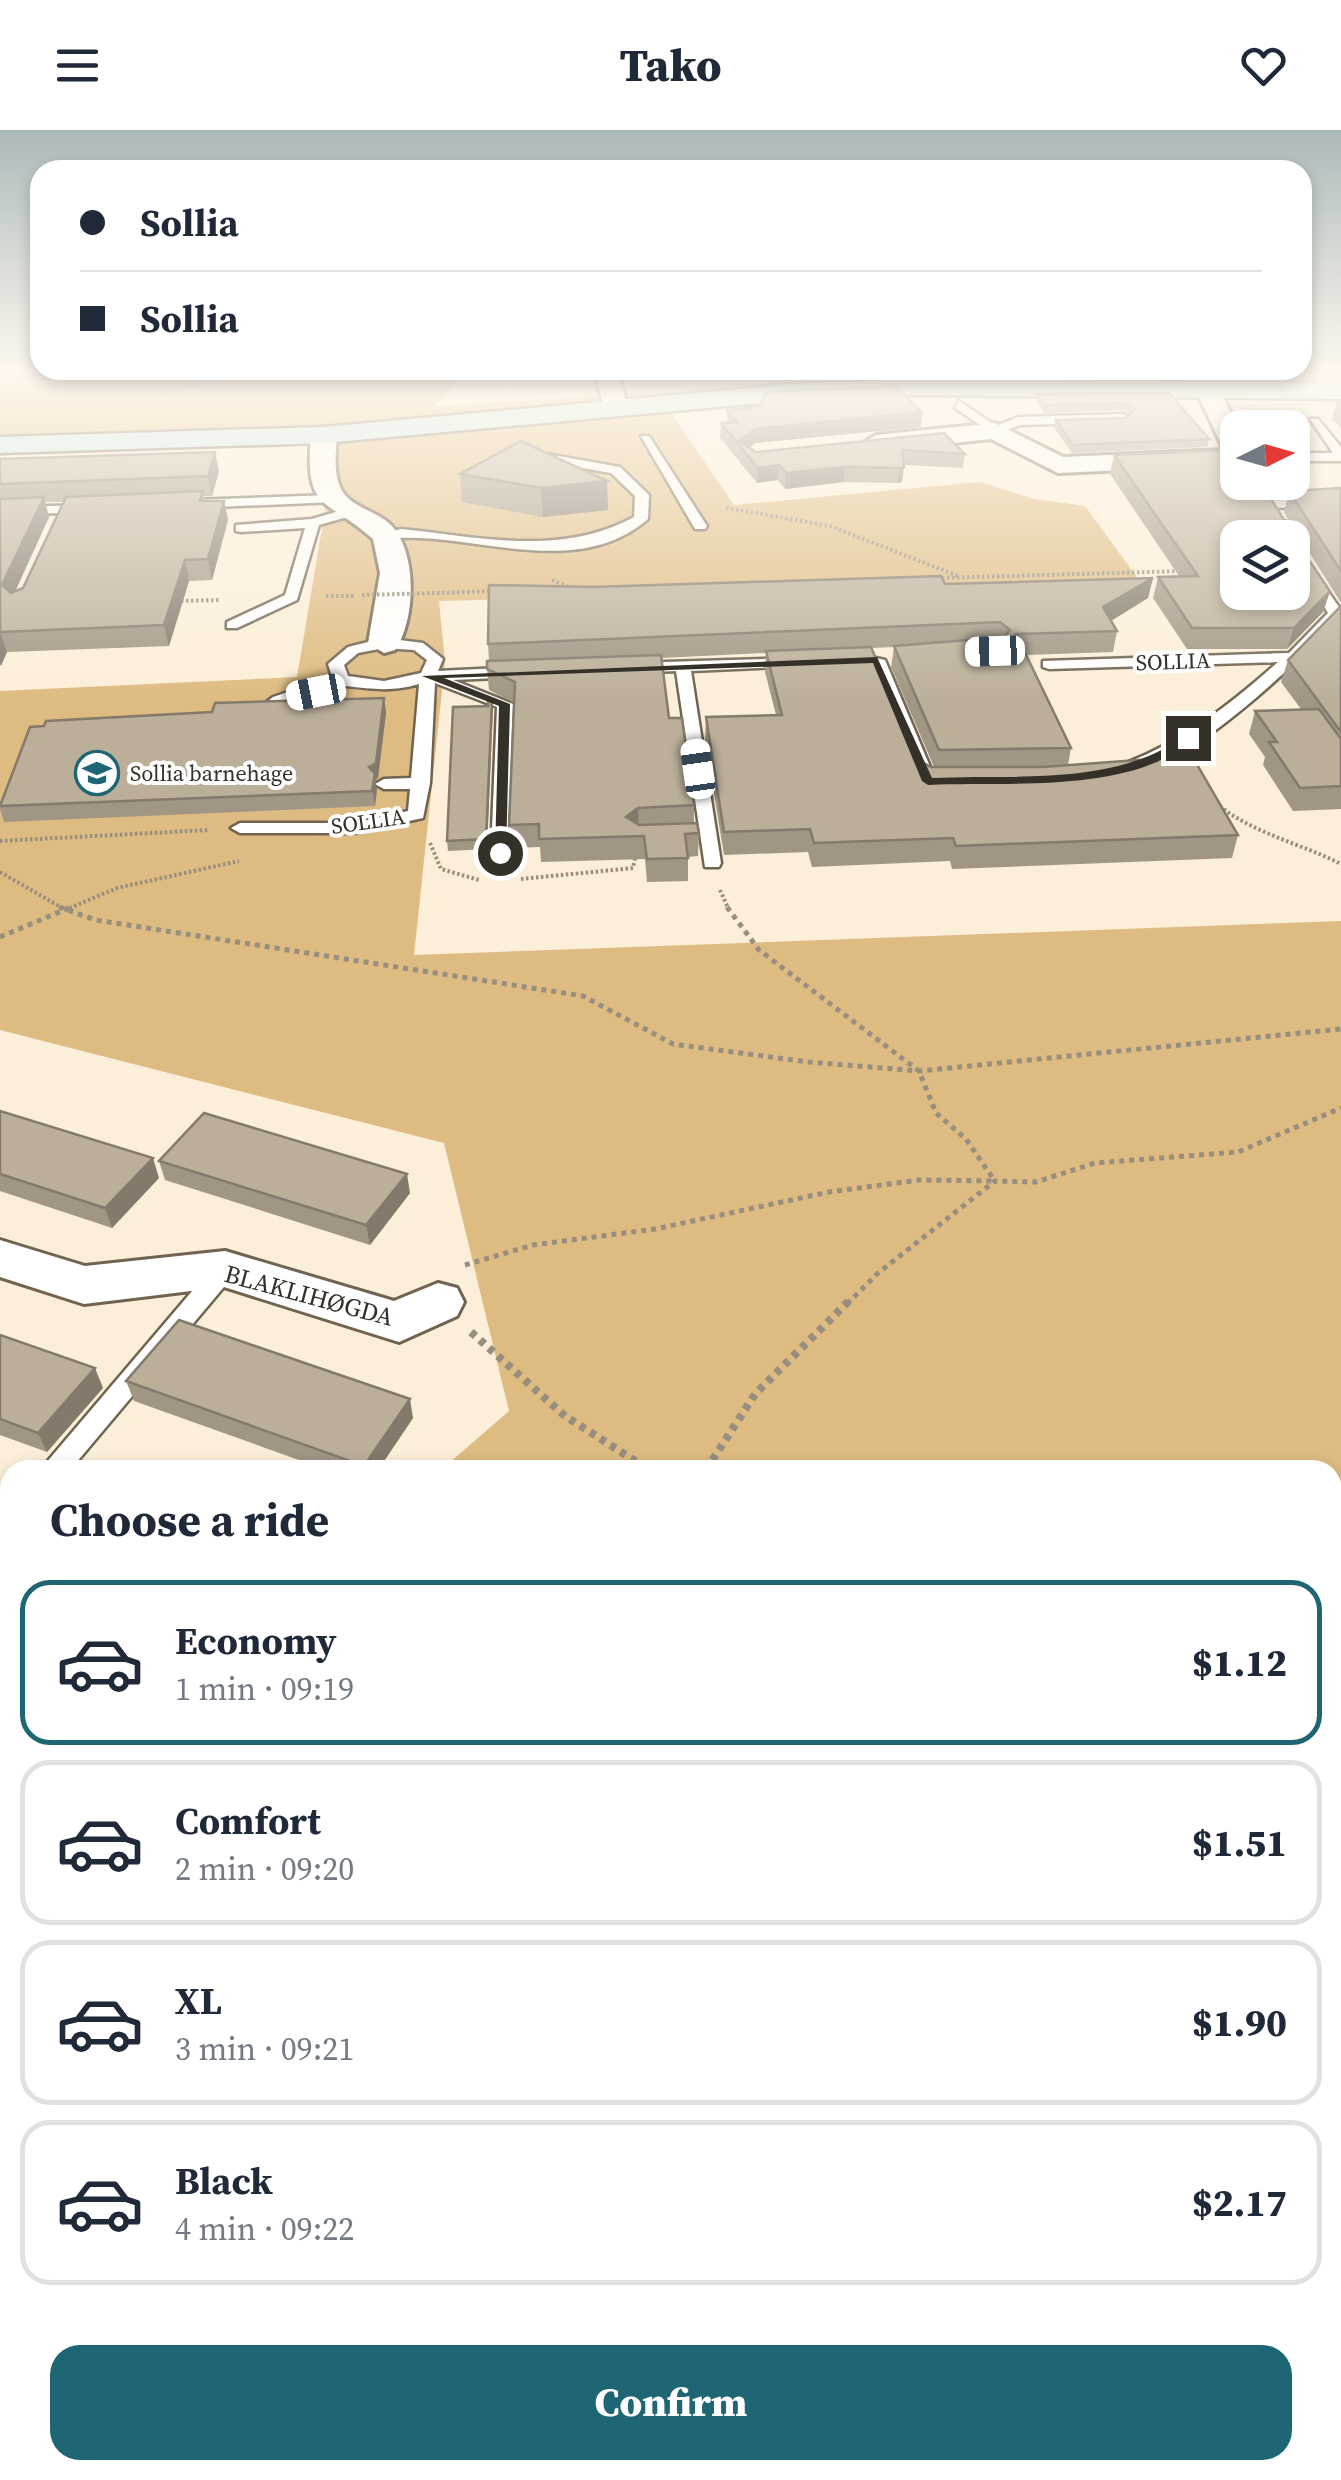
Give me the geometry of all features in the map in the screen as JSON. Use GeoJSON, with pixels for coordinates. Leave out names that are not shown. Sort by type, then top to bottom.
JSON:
{"type":"FeatureCollection","features":[{"type":"Feature","properties":{"kind":"street"},"geometry":{"type":"LineString","coordinates":[[322,482],[331,511],[385,535],[392,547],[394,592],[384,643]]}},
{"type":"Feature","properties":{"kind":"street","name":"BLAKLIHØGDA"},"geometry":{"type":"LineString","coordinates":[[0,1258],[84,1285],[225,1268],[400,1322],[438,1302]]}},
{"type":"Feature","properties":{"kind":"lane"},"geometry":{"type":"LineString","coordinates":[[629,482],[635,482]]}},
{"type":"Feature","properties":{"kind":"lane"},"geometry":{"type":"LineString","coordinates":[[632,482],[642,495],[700,526]]}},
{"type":"Feature","properties":{"kind":"lane"},"geometry":{"type":"LineString","coordinates":[[670,482],[670,509]]}},
{"type":"Feature","properties":{"kind":"lane"},"geometry":{"type":"LineString","coordinates":[[1277,520],[1264,499],[1341,502]]}},
{"type":"Feature","properties":{"kind":"lane"},"geometry":{"type":"LineString","coordinates":[[178,505],[331,511]]}},
{"type":"Feature","properties":{"kind":"lane"},"geometry":{"type":"LineString","coordinates":[[0,511],[102,508]]}},
{"type":"Feature","properties":{"kind":"lane"},"geometry":{"type":"LineString","coordinates":[[56,525],[64,509]]}},
{"type":"Feature","properties":{"kind":"lane"},"geometry":{"type":"LineString","coordinates":[[385,535],[402,533],[538,545],[586,542],[670,509]]}},
{"type":"Feature","properties":{"kind":"lane"},"geometry":{"type":"LineString","coordinates":[[240,528],[331,511]]}},
{"type":"Feature","properties":{"kind":"lane"},"geometry":{"type":"LineString","coordinates":[[232,625],[292,597],[331,511]]}},
{"type":"Feature","properties":{"kind":"lane"},"geometry":{"type":"LineString","coordinates":[[1106,774],[1161,758],[1296,657],[1336,614],[1310,573]]}},
{"type":"Feature","properties":{"kind":"lane"},"geometry":{"type":"LineString","coordinates":[[428,676],[435,659],[418,646],[384,643],[353,650],[336,664],[341,678],[366,688],[400,686],[428,676],[537,671]]}},
{"type":"Feature","properties":{"kind":"lane","name":"SOLLIA"},"geometry":{"type":"LineString","coordinates":[[1049,664],[1296,657]]}},
{"type":"Feature","properties":{"kind":"lane"},"geometry":{"type":"LineString","coordinates":[[858,661],[884,659],[928,781],[948,780]]}},
{"type":"Feature","properties":{"kind":"lane"},"geometry":{"type":"LineString","coordinates":[[610,668],[819,662]]}},
{"type":"Feature","properties":{"kind":"lane"},"geometry":{"type":"LineString","coordinates":[[683,668],[699,837],[712,864]]}},
{"type":"Feature","properties":{"kind":"lane"},"geometry":{"type":"LineString","coordinates":[[428,676],[505,704],[500,853]]}},
{"type":"Feature","properties":{"kind":"lane","name":"SOLLIA"},"geometry":{"type":"LineString","coordinates":[[240,828],[354,828],[417,814],[428,676]]}},
{"type":"Feature","properties":{"kind":"lane"},"geometry":{"type":"LineString","coordinates":[[264,710],[272,701],[316,692],[341,678]]}},
{"type":"Feature","properties":{"kind":"lane"},"geometry":{"type":"LineString","coordinates":[[384,784],[421,782]]}},
{"type":"Feature","properties":{"kind":"lane"},"geometry":{"type":"LineString","coordinates":[[62,1460],[225,1268]]}},
{"type":"Feature","properties":{"kind":"path"},"geometry":{"type":"LineString","coordinates":[[670,509],[830,526],[962,578],[968,592]]}},
{"type":"Feature","properties":{"kind":"path"},"geometry":{"type":"LineString","coordinates":[[923,579],[1198,571]]}},
{"type":"Feature","properties":{"kind":"path"},"geometry":{"type":"LineString","coordinates":[[554,589],[573,588]]}},
{"type":"Feature","properties":{"kind":"path"},"geometry":{"type":"LineString","coordinates":[[175,601],[498,591]]}},
{"type":"Feature","properties":{"kind":"path"},"geometry":{"type":"LineString","coordinates":[[1161,758],[1237,821],[1279,834],[1341,864]]}},
{"type":"Feature","properties":{"kind":"path"},"geometry":{"type":"LineString","coordinates":[[0,841],[240,828]]}},
{"type":"Feature","properties":{"kind":"path"},"geometry":{"type":"LineString","coordinates":[[0,937],[60,908],[198,867],[252,859]]}},
{"type":"Feature","properties":{"kind":"path"},"geometry":{"type":"LineString","coordinates":[[712,864],[724,904],[759,950],[920,1071],[936,1113],[966,1140],[995,1181]]}},
{"type":"Feature","properties":{"kind":"path"},"geometry":{"type":"LineString","coordinates":[[0,872],[60,908],[123,925],[583,996],[673,1044],[920,1071],[1341,1029]]}},
{"type":"Feature","properties":{"kind":"path"},"geometry":{"type":"LineString","coordinates":[[634,1460],[566,1416],[438,1302],[456,1268],[533,1244],[655,1229],[829,1192],[920,1180],[1036,1182],[1096,1163],[1238,1152],[1341,1108]]}},
{"type":"Feature","properties":{"kind":"path"},"geometry":{"type":"LineString","coordinates":[[712,1460],[755,1394],[878,1273],[995,1181]]}},
{"type":"Feature","properties":{"kind":"shaded area"},"geometry":{"type":"Polygon","coordinates":[[[324,482],[718,482],[734,505],[980,482],[1034,499],[1085,506],[1142,584],[439,601],[445,662],[414,955],[1341,921],[1341,1460],[453,1460],[509,1411],[444,1143],[0,1030],[0,691],[297,677],[327,498],[324,482]]]}},
{"type":"Feature","properties":{"kind":"building"},"geometry":{"type":"Polygon","coordinates":[[[0,482],[61,482],[0,484],[0,482]]]}},
{"type":"Feature","properties":{"kind":"building"},"geometry":{"type":"Polygon","coordinates":[[[504,482],[601,482],[541,488],[504,482]]]}},
{"type":"Feature","properties":{"kind":"building"},"geometry":{"type":"Polygon","coordinates":[[[1133,482],[1220,482],[1220,500],[1272,500],[1284,520],[1220,520],[1220,610],[1310,610],[1310,562],[1330,591],[1294,628],[1192,628],[1158,577],[1198,576],[1133,482]]]}},
{"type":"Feature","properties":{"kind":"building"},"geometry":{"type":"Polygon","coordinates":[[[1341,488],[1341,571],[1295,500],[1310,500],[1310,490],[1341,488]]]}},
{"type":"Feature","properties":{"kind":"building"},"geometry":{"type":"Polygon","coordinates":[[[203,491],[200,501],[224,501],[208,559],[185,560],[164,625],[0,632],[0,499],[44,497],[2,585],[11,593],[23,588],[66,497],[203,491]]]}},
{"type":"Feature","properties":{"kind":"building"},"geometry":{"type":"Polygon","coordinates":[[[941,576],[945,584],[1153,578],[1103,607],[1117,631],[1016,634],[1071,748],[939,750],[894,646],[1004,637],[1010,630],[1000,622],[488,644],[489,585],[593,587],[941,576]]]}},
{"type":"Feature","properties":{"kind":"building"},"geometry":{"type":"Polygon","coordinates":[[[1341,606],[1341,732],[1288,660],[1341,606]]]}},
{"type":"Feature","properties":{"kind":"building"},"geometry":{"type":"Polygon","coordinates":[[[871,647],[918,760],[931,767],[1043,767],[1192,756],[1238,835],[956,846],[953,838],[814,843],[810,829],[724,832],[706,717],[782,715],[766,651],[871,647]]]}},
{"type":"Feature","properties":{"kind":"building"},"geometry":{"type":"Polygon","coordinates":[[[661,655],[669,718],[682,718],[694,805],[638,808],[626,817],[639,825],[697,823],[699,833],[685,834],[688,858],[647,859],[644,836],[539,839],[539,824],[509,825],[515,682],[487,669],[487,661],[661,655]]]}},
{"type":"Feature","properties":{"kind":"building"},"geometry":{"type":"Polygon","coordinates":[[[384,698],[376,763],[369,767],[375,774],[372,791],[0,806],[30,727],[44,726],[46,721],[212,712],[215,703],[384,698]]]}},
{"type":"Feature","properties":{"kind":"building"},"geometry":{"type":"Polygon","coordinates":[[[488,699],[492,700],[486,839],[447,841],[453,707],[488,706],[488,699]]]}},
{"type":"Feature","properties":{"kind":"building"},"geometry":{"type":"Polygon","coordinates":[[[1319,709],[1341,739],[1341,786],[1300,788],[1269,742],[1277,742],[1255,711],[1319,709]]]}},
{"type":"Feature","properties":{"kind":"building"},"geometry":{"type":"Polygon","coordinates":[[[0,1111],[153,1158],[105,1208],[0,1174],[0,1111]]]}},
{"type":"Feature","properties":{"kind":"building"},"geometry":{"type":"Polygon","coordinates":[[[204,1113],[407,1174],[366,1225],[159,1161],[204,1113]]]}},
{"type":"Feature","properties":{"kind":"building"},"geometry":{"type":"Polygon","coordinates":[[[179,1320],[410,1399],[368,1460],[347,1460],[126,1381],[179,1320]]]}},
{"type":"Feature","properties":{"kind":"building"},"geometry":{"type":"Polygon","coordinates":[[[0,1335],[95,1368],[38,1433],[0,1419],[0,1335]]]}},
{"type":"Feature","properties":{"kind":"place","name":"Sollia barnehage"},"geometry":{"type":"Point","coordinates":[97,773]}},
{"type":"Feature","properties":{"kind":"route"},"geometry":{"type":"LineString","coordinates":[[500,853],[505,704],[428,676],[877,660],[928,781],[1106,774],[1161,758],[1188,738]]}}]}
